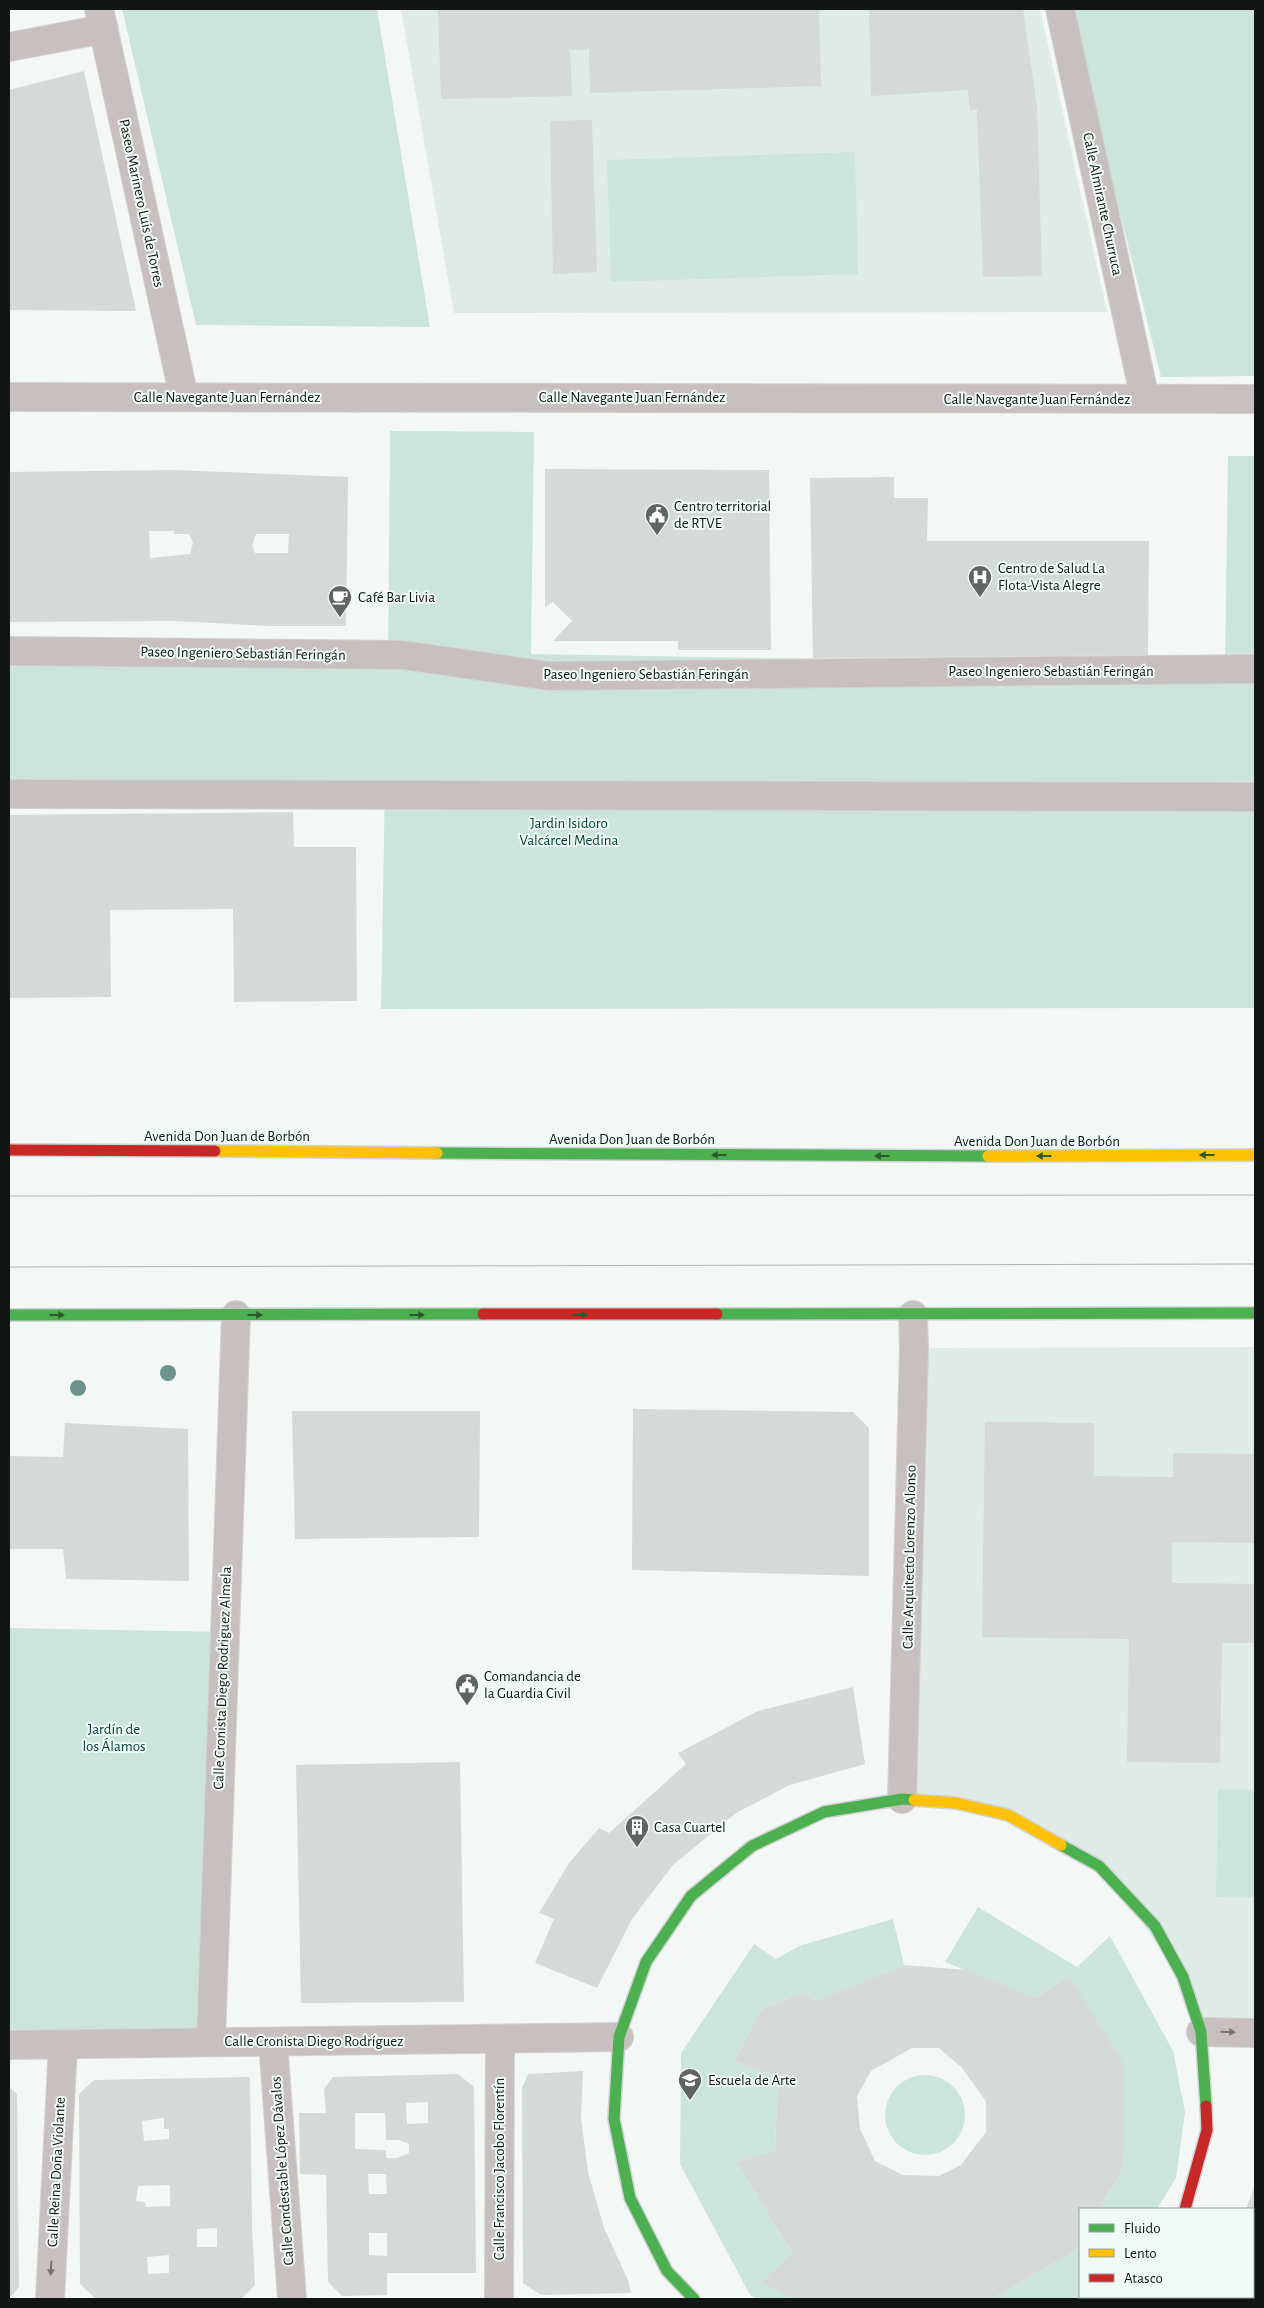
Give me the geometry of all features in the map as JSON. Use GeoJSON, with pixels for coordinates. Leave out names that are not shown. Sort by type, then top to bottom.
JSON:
{"type":"FeatureCollection","features":[{"type":"Feature","properties":{"kind":"main road","name":"Avenida Don Juan de Borbón"},"geometry":{"type":"LineString","coordinates":[[9,1150],[965,1156],[1255,1155]]}},
{"type":"Feature","properties":{"kind":"main road"},"geometry":{"type":"LineString","coordinates":[[9,1315],[913,1315],[1255,1312]]}},
{"type":"Feature","properties":{"kind":"main road"},"geometry":{"type":"LineString","coordinates":[[694,2299],[667,2271],[630,2198],[614,2119],[619,2037],[646,1962],[691,1896],[752,1846],[824,1812],[902,1799],[956,1803],[1008,1815],[1098,1866],[1155,1926],[1183,1977],[1201,2032],[1207,2130],[1185,2208]]}},
{"type":"Feature","properties":{"kind":"street","name":"Calle Almirante Churruca"},"geometry":{"type":"LineString","coordinates":[[1060,9],[1145,399]]}},
{"type":"Feature","properties":{"kind":"street"},"geometry":{"type":"LineString","coordinates":[[9,47],[102,19]]}},
{"type":"Feature","properties":{"kind":"street","name":"Paseo Marinero Luis de Torres"},"geometry":{"type":"LineString","coordinates":[[102,19],[184,396]]}},
{"type":"Feature","properties":{"kind":"street","name":"Calle Navegante Juan Fernández"},"geometry":{"type":"LineString","coordinates":[[9,397],[1255,399]]}},
{"type":"Feature","properties":{"kind":"street","name":"Paseo Ingeniero Sebastián Feringán"},"geometry":{"type":"LineString","coordinates":[[9,651],[403,655],[548,676],[1255,669]]}},
{"type":"Feature","properties":{"kind":"street"},"geometry":{"type":"LineString","coordinates":[[9,794],[1255,797]]}},
{"type":"Feature","properties":{"kind":"street","name":"Calle Cronista Diego Rodriguez Almela"},"geometry":{"type":"LineString","coordinates":[[211,2042],[236,1315]]}},
{"type":"Feature","properties":{"kind":"street","name":"Calle Arquitecto Lorenzo Alonso"},"geometry":{"type":"LineString","coordinates":[[902,1799],[914,1348],[913,1315]]}},
{"type":"Feature","properties":{"kind":"street"},"geometry":{"type":"LineString","coordinates":[[1201,2032],[1255,2033]]}},
{"type":"Feature","properties":{"kind":"street","name":"Calle Cronista Diego Rodríguez"},"geometry":{"type":"LineString","coordinates":[[9,2045],[619,2037]]}},
{"type":"Feature","properties":{"kind":"street","name":"Calle Francisco Jacobo Florentín"},"geometry":{"type":"LineString","coordinates":[[499,2299],[500,2039]]}},
{"type":"Feature","properties":{"kind":"street","name":"Calle Condestable López Dávalos"},"geometry":{"type":"LineString","coordinates":[[272,2042],[292,2299]]}},
{"type":"Feature","properties":{"kind":"street","name":"Calle Reina Doña Violante"},"geometry":{"type":"LineString","coordinates":[[50,2299],[63,2044]]}},
{"type":"Feature","properties":{"kind":"shaded area"},"geometry":{"type":"Polygon","coordinates":[[[401,9],[1040,9],[1107,312],[454,313],[401,9]]]}},
{"type":"Feature","properties":{"kind":"shaded area"},"geometry":{"type":"Polygon","coordinates":[[[1255,1347],[1255,2033],[1201,2032],[1183,1977],[1099,1866],[1008,1815],[902,1799],[914,1348],[1255,1347]]]}},
{"type":"Feature","properties":{"kind":"green space"},"geometry":{"type":"Polygon","coordinates":[[[122,9],[377,9],[430,327],[196,325],[122,9]]]}},
{"type":"Feature","properties":{"kind":"green space"},"geometry":{"type":"Polygon","coordinates":[[[1069,9],[1255,9],[1255,376],[1161,377],[1069,9]]]}},
{"type":"Feature","properties":{"kind":"green space"},"geometry":{"type":"Polygon","coordinates":[[[855,152],[858,274],[611,282],[607,160],[855,152]]]}},
{"type":"Feature","properties":{"kind":"green space","name":"Jardin Isidoro Valcárcel Medina"},"geometry":{"type":"Polygon","coordinates":[[[390,431],[534,432],[531,654],[1225,666],[1228,456],[1255,456],[1255,1008],[381,1009],[385,782],[9,779],[9,664],[388,666],[390,431]]]}},
{"type":"Feature","properties":{"kind":"green space","name":"Jardín de los Álamos"},"geometry":{"type":"Polygon","coordinates":[[[9,1628],[223,1632],[211,2041],[9,2045],[9,1628]]]}},
{"type":"Feature","properties":{"kind":"green space"},"geometry":{"type":"Polygon","coordinates":[[[1218,1789],[1255,1790],[1255,1898],[1216,1897],[1218,1789]]]}},
{"type":"Feature","properties":{"kind":"green space"},"geometry":{"type":"Polygon","coordinates":[[[978,1907],[1077,1967],[1110,1936],[1173,2051],[1185,2112],[1176,2178],[1158,2208],[1100,2208],[1123,2169],[1069,1976],[1035,1998],[945,1962],[978,1907]]]}},
{"type":"Feature","properties":{"kind":"green space"},"geometry":{"type":"Polygon","coordinates":[[[893,1919],[904,1965],[817,2001],[802,1992],[762,2009],[734,2061],[778,2077],[775,2150],[736,2162],[792,2253],[763,2282],[793,2299],[758,2299],[750,2295],[680,2164],[681,2053],[754,1944],[776,1959],[802,1945],[893,1919]]]}},
{"type":"Feature","properties":{"kind":"green space"},"geometry":{"type":"Polygon","coordinates":[[[925,2075],[940,2078],[953,2087],[962,2100],[965,2115],[962,2130],[953,2143],[940,2152],[925,2155],[910,2152],[897,2143],[888,2130],[885,2115],[888,2100],[897,2087],[910,2078],[925,2075]]]}},
{"type":"Feature","properties":{"kind":"green space"},"geometry":{"type":"Polygon","coordinates":[[[1079,2244],[1079,2298],[1097,2298],[991,2299],[1075,2251],[1079,2244]]]}},
{"type":"Feature","properties":{"kind":"building"},"geometry":{"type":"Polygon","coordinates":[[[438,9],[819,9],[821,86],[590,93],[589,49],[570,50],[572,96],[441,99],[438,9]]]}},
{"type":"Feature","properties":{"kind":"building"},"geometry":{"type":"Polygon","coordinates":[[[869,9],[1023,9],[1037,106],[1042,276],[983,277],[977,109],[970,111],[968,90],[871,96],[869,9]]]}},
{"type":"Feature","properties":{"kind":"building"},"geometry":{"type":"Polygon","coordinates":[[[84,71],[136,311],[9,310],[9,90],[84,71]]]}},
{"type":"Feature","properties":{"kind":"building"},"geometry":{"type":"Polygon","coordinates":[[[592,120],[597,272],[553,274],[550,121],[592,120]]]}},
{"type":"Feature","properties":{"kind":"building","name":"Centro territorial de RTVE"},"geometry":{"type":"Polygon","coordinates":[[[545,469],[769,470],[771,650],[678,650],[678,641],[553,641],[572,621],[553,602],[545,607],[545,469]]]}},
{"type":"Feature","properties":{"kind":"building"},"geometry":{"type":"Polygon","coordinates":[[[174,470],[348,477],[346,626],[268,626],[174,621],[9,622],[9,472],[174,470]],[[149,531],[150,558],[190,554],[193,543],[189,534],[174,534],[174,531],[149,531]],[[256,534],[252,545],[255,553],[288,553],[289,534],[256,534]]]}},
{"type":"Feature","properties":{"kind":"building","name":"Centro de Salud La Flota-Vista Alegre"},"geometry":{"type":"Polygon","coordinates":[[[894,477],[894,498],[928,498],[927,541],[1149,541],[1148,655],[813,658],[810,478],[894,477]]]}},
{"type":"Feature","properties":{"kind":"building"},"geometry":{"type":"Polygon","coordinates":[[[293,812],[294,847],[356,847],[357,1001],[234,1002],[233,909],[110,910],[111,997],[9,998],[9,815],[293,812]]]}},
{"type":"Feature","properties":{"kind":"building"},"geometry":{"type":"Polygon","coordinates":[[[633,1409],[853,1412],[869,1428],[869,1576],[632,1570],[633,1409]]]}},
{"type":"Feature","properties":{"kind":"building"},"geometry":{"type":"Polygon","coordinates":[[[292,1411],[480,1411],[479,1537],[295,1539],[292,1411]]]}},
{"type":"Feature","properties":{"kind":"building"},"geometry":{"type":"Polygon","coordinates":[[[985,1422],[1094,1423],[1094,1476],[1173,1477],[1173,1453],[1255,1454],[1255,1543],[1172,1542],[1172,1583],[1255,1584],[1255,1643],[1222,1643],[1220,1763],[1127,1762],[1129,1639],[982,1637],[985,1422]]]}},
{"type":"Feature","properties":{"kind":"building"},"geometry":{"type":"Polygon","coordinates":[[[65,1423],[188,1429],[189,1581],[66,1579],[63,1549],[9,1549],[9,1456],[63,1457],[65,1423]]]}},
{"type":"Feature","properties":{"kind":"building","name":"Casa Cuartel"},"geometry":{"type":"Polygon","coordinates":[[[853,1687],[865,1764],[790,1785],[736,1813],[673,1865],[632,1919],[597,1988],[535,1963],[554,1919],[539,1913],[569,1863],[599,1828],[609,1833],[686,1764],[678,1753],[758,1711],[853,1687]]]}},
{"type":"Feature","properties":{"kind":"building"},"geometry":{"type":"Polygon","coordinates":[[[460,1762],[464,2002],[301,2003],[296,1765],[460,1762]]]}},
{"type":"Feature","properties":{"kind":"building"},"geometry":{"type":"Polygon","coordinates":[[[904,1965],[966,1970],[1035,1998],[1069,1976],[1124,2065],[1123,2169],[1100,2208],[1079,2208],[1079,2244],[1075,2251],[991,2299],[793,2299],[762,2282],[792,2253],[736,2162],[775,2150],[778,2077],[734,2061],[762,2009],[802,1992],[817,2001],[904,1965]],[[912,2048],[871,2071],[857,2096],[860,2129],[875,2161],[903,2175],[939,2176],[961,2165],[986,2132],[986,2101],[962,2068],[939,2048],[912,2048]]]}},
{"type":"Feature","properties":{"kind":"building"},"geometry":{"type":"Polygon","coordinates":[[[583,2071],[581,2118],[588,2172],[604,2228],[628,2280],[631,2293],[541,2295],[523,2283],[522,2088],[528,2074],[583,2071]]]}},
{"type":"Feature","properties":{"kind":"building"},"geometry":{"type":"Polygon","coordinates":[[[458,2074],[474,2087],[476,2273],[387,2273],[387,2295],[342,2296],[328,2282],[326,2175],[300,2174],[299,2113],[326,2113],[324,2089],[333,2077],[458,2074]],[[428,2102],[406,2103],[407,2124],[428,2123],[428,2102]],[[355,2113],[355,2149],[386,2150],[386,2158],[397,2158],[409,2153],[409,2144],[398,2140],[386,2140],[385,2113],[355,2113]],[[368,2174],[369,2194],[387,2194],[386,2174],[368,2174]],[[369,2233],[369,2255],[387,2256],[387,2233],[369,2233]]]}},
{"type":"Feature","properties":{"kind":"building"},"geometry":{"type":"Polygon","coordinates":[[[250,2077],[252,2227],[255,2285],[242,2298],[96,2299],[80,2284],[79,2094],[94,2080],[250,2077]],[[164,2118],[142,2121],[144,2141],[169,2139],[169,2129],[164,2129],[164,2118]],[[170,2185],[138,2186],[136,2201],[145,2202],[146,2207],[170,2206],[170,2185]],[[217,2228],[197,2229],[197,2247],[217,2247],[217,2228]],[[169,2255],[147,2257],[148,2274],[169,2273],[169,2255]]]}},
{"type":"Feature","properties":{"kind":"building"},"geometry":{"type":"Polygon","coordinates":[[[9,2087],[17,2094],[19,2287],[9,2299],[9,2087]]]}},
{"type":"Feature","properties":{"kind":"building"},"geometry":{"type":"Polygon","coordinates":[[[1255,2185],[1255,2270],[1254,2208],[1246,2208],[1255,2185]]]}},
{"type":"Feature","properties":{"kind":"building"},"geometry":{"type":"Polygon","coordinates":[[[1255,2291],[1255,2299],[1231,2299],[1254,2298],[1255,2291]]]}},
{"type":"Feature","properties":{"kind":"tram line"},"geometry":{"type":"LineString","coordinates":[[9,1196],[1255,1195]]}},
{"type":"Feature","properties":{"kind":"tram line"},"geometry":{"type":"LineString","coordinates":[[9,1267],[1255,1264]]}},
{"type":"Feature","properties":{"kind":"traffic: fast"},"geometry":{"type":"LineString","coordinates":[[437,1153],[988,1156]]}},
{"type":"Feature","properties":{"kind":"traffic: fast"},"geometry":{"type":"LineString","coordinates":[[717,1314],[1255,1313]]}},
{"type":"Feature","properties":{"kind":"traffic: fast"},"geometry":{"type":"LineString","coordinates":[[9,1315],[483,1314]]}},
{"type":"Feature","properties":{"kind":"traffic: fast"},"geometry":{"type":"LineString","coordinates":[[694,2299],[667,2271],[630,2198],[614,2119],[619,2037],[646,1962],[691,1896],[752,1846],[824,1812],[902,1799],[914,1800]]}},
{"type":"Feature","properties":{"kind":"traffic: fast"},"geometry":{"type":"LineString","coordinates":[[1061,1845],[1099,1866],[1155,1926],[1183,1977],[1201,2032],[1206,2106]]}},
{"type":"Feature","properties":{"kind":"traffic: slow"},"geometry":{"type":"LineString","coordinates":[[215,1151],[437,1153]]}},
{"type":"Feature","properties":{"kind":"traffic: slow"},"geometry":{"type":"LineString","coordinates":[[988,1156],[1255,1155]]}},
{"type":"Feature","properties":{"kind":"traffic: slow"},"geometry":{"type":"LineString","coordinates":[[914,1800],[956,1803],[1008,1815],[1061,1845]]}},
{"type":"Feature","properties":{"kind":"traffic: jam"},"geometry":{"type":"LineString","coordinates":[[9,1150],[215,1151]]}},
{"type":"Feature","properties":{"kind":"traffic: jam"},"geometry":{"type":"LineString","coordinates":[[483,1314],[717,1314]]}},
{"type":"Feature","properties":{"kind":"traffic: jam"},"geometry":{"type":"LineString","coordinates":[[1185,2208],[1207,2130],[1206,2106]]}},
{"type":"Feature","properties":{"kind":"place","name":"Centro territorial de RTVE"},"geometry":{"type":"Point","coordinates":[657,536]}},
{"type":"Feature","properties":{"kind":"place","name":"Centro de Salud La Flota-Vista Alegre"},"geometry":{"type":"Point","coordinates":[980,598]}},
{"type":"Feature","properties":{"kind":"place","name":"Café Bar Livia"},"geometry":{"type":"Point","coordinates":[340,618]}},
{"type":"Feature","properties":{"kind":"place","name":"Comandancia de la Guardia Civil"},"geometry":{"type":"Point","coordinates":[467,1706]}},
{"type":"Feature","properties":{"kind":"place","name":"Casa Cuartel"},"geometry":{"type":"Point","coordinates":[637,1848]}},
{"type":"Feature","properties":{"kind":"place","name":"Escuela de Arte"},"geometry":{"type":"Point","coordinates":[690,2101]}}]}
